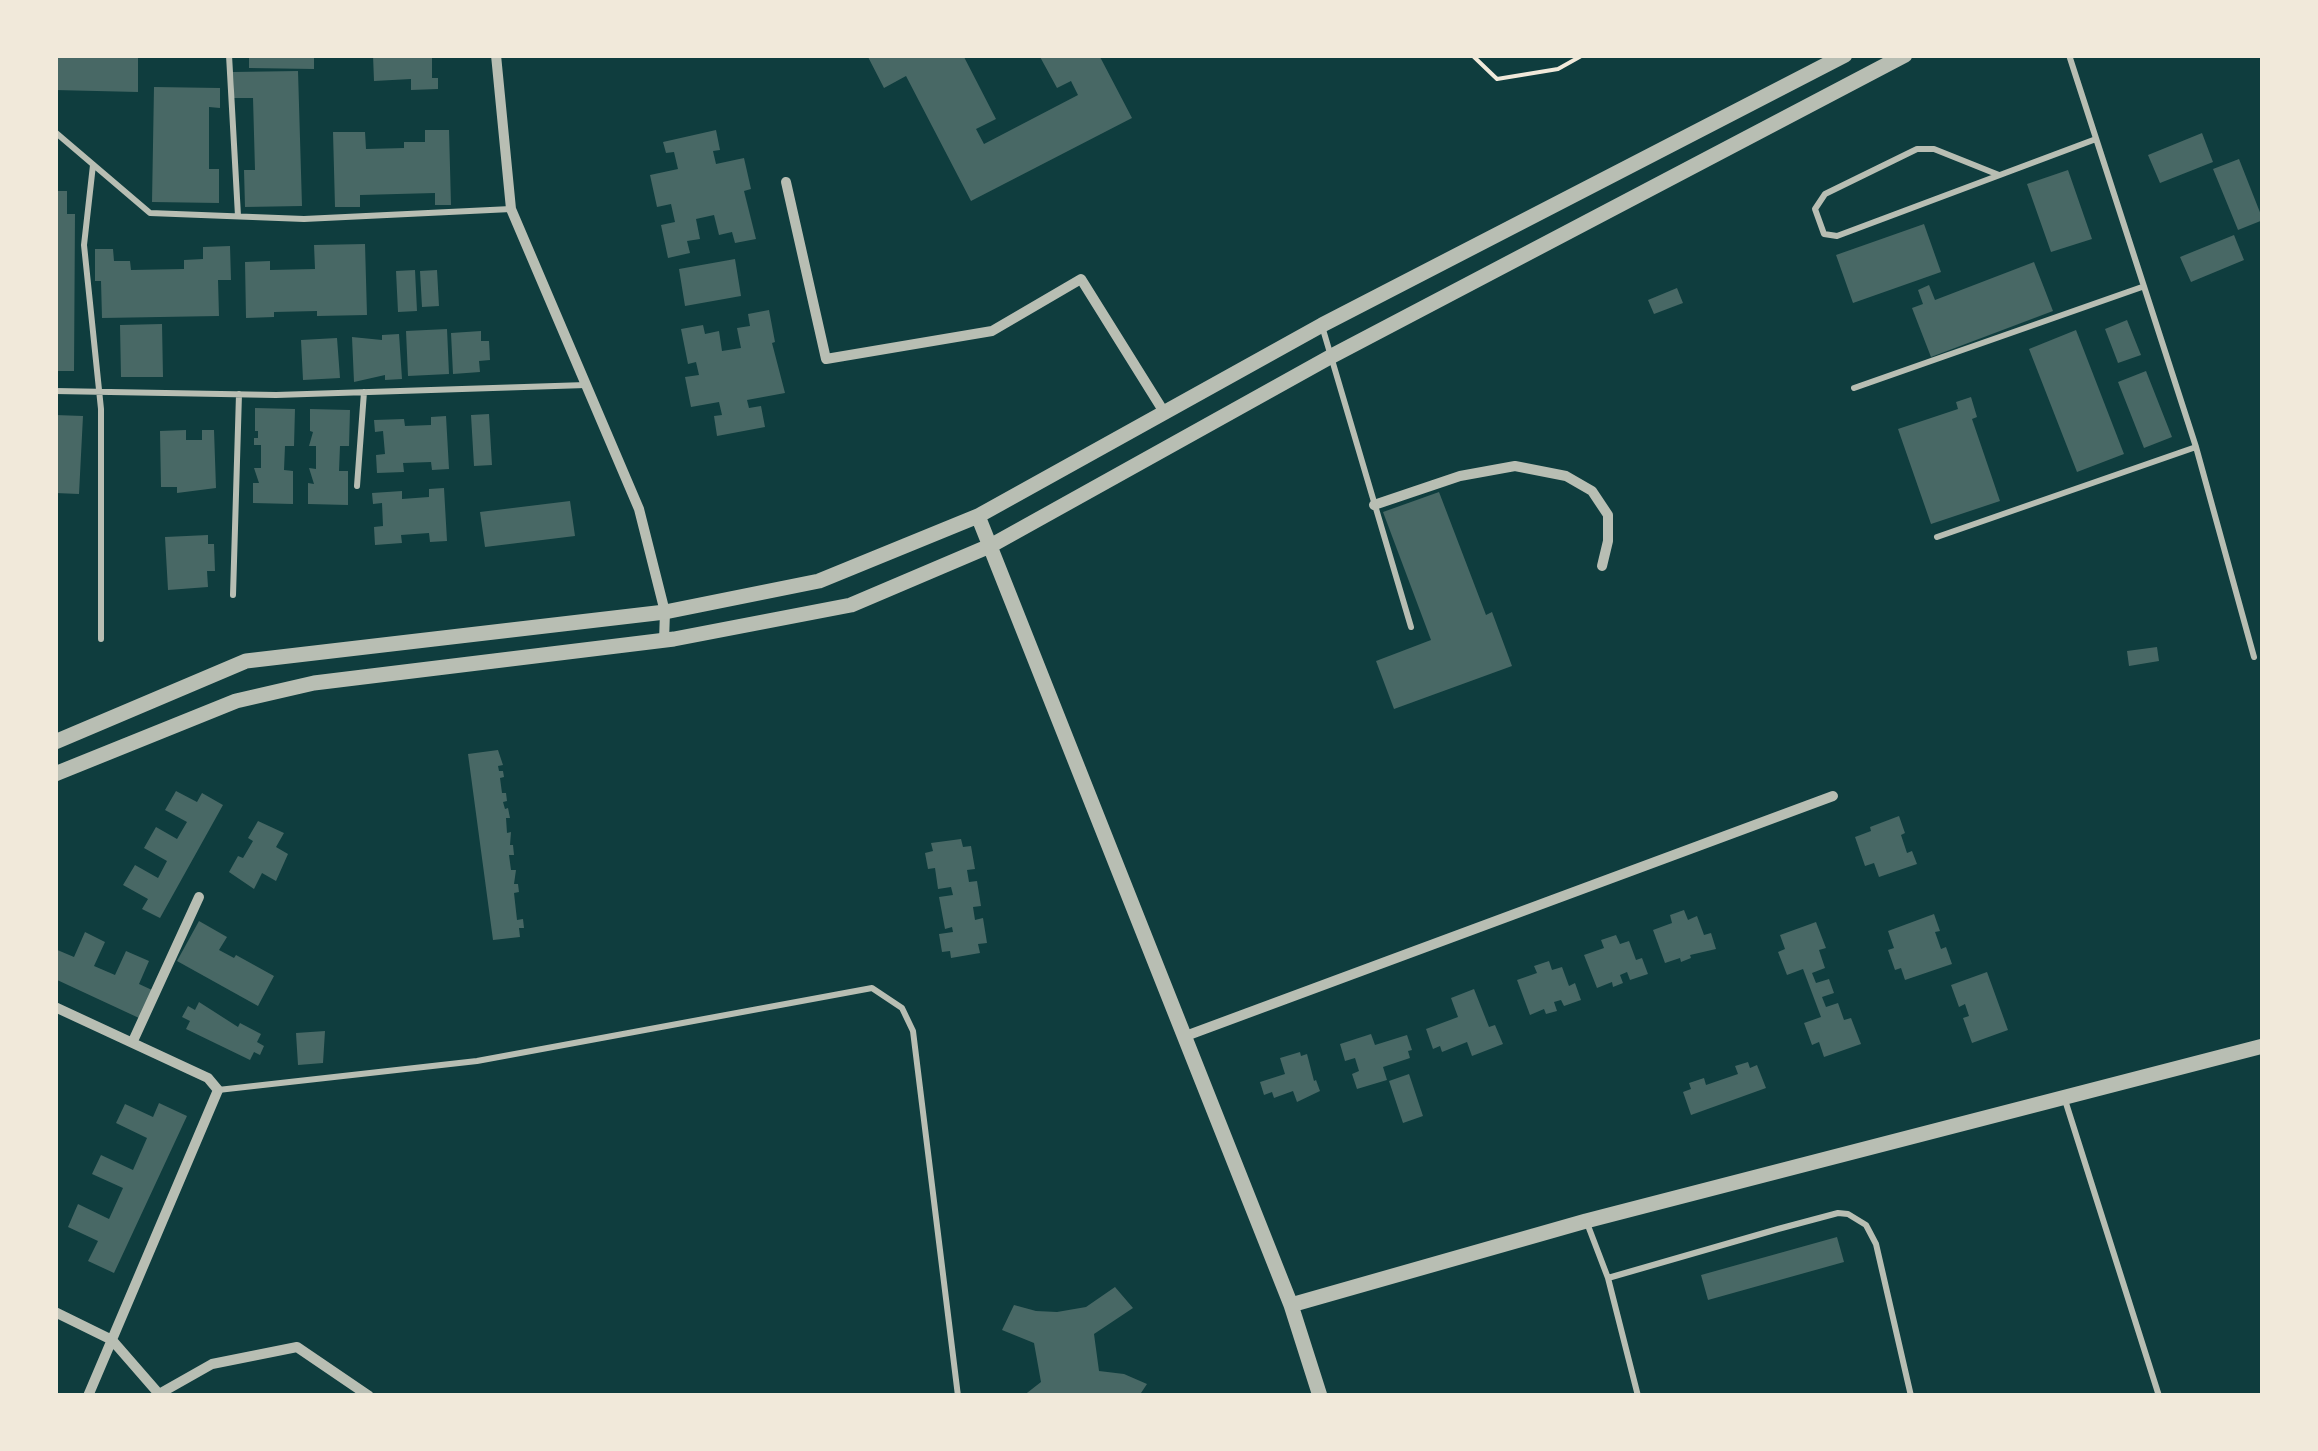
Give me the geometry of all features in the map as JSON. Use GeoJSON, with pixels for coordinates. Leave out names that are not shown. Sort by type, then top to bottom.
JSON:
{"type":"FeatureCollection","features":[{"type":"Feature","properties":{"kind":"street"},"geometry":{"type":"LineString","coordinates":[[496,55],[511,209],[639,509],[665,612],[664,640]]}},
{"type":"Feature","properties":{"kind":"street"},"geometry":{"type":"LineString","coordinates":[[55,742],[246,661],[665,612],[819,581],[978,516],[1322,325],[1845,55]]}},
{"type":"Feature","properties":{"kind":"street"},"geometry":{"type":"LineString","coordinates":[[55,774],[236,700],[314,682],[664,640],[851,606],[992,546],[1330,357],[1905,55]]}},
{"type":"Feature","properties":{"kind":"street"},"geometry":{"type":"LineString","coordinates":[[786,182],[826,359],[992,331],[1081,279],[1164,412]]}},
{"type":"Feature","properties":{"kind":"street"},"geometry":{"type":"LineString","coordinates":[[1374,505],[1460,476],[1515,466],[1566,476],[1592,491],[1608,515],[1608,541],[1602,566]]}},
{"type":"Feature","properties":{"kind":"street"},"geometry":{"type":"LineString","coordinates":[[978,516],[1291,1305],[1320,1396]]}},
{"type":"Feature","properties":{"kind":"street"},"geometry":{"type":"LineString","coordinates":[[1183,1037],[1833,796]]}},
{"type":"Feature","properties":{"kind":"street"},"geometry":{"type":"LineString","coordinates":[[133,1041],[199,897]]}},
{"type":"Feature","properties":{"kind":"street"},"geometry":{"type":"LineString","coordinates":[[55,1007],[208,1078],[218,1090],[88,1396]]}},
{"type":"Feature","properties":{"kind":"street"},"geometry":{"type":"LineString","coordinates":[[1291,1305],[1586,1222],[2263,1046]]}},
{"type":"Feature","properties":{"kind":"street"},"geometry":{"type":"LineString","coordinates":[[55,1312],[112,1340],[159,1394],[212,1364],[297,1347],[370,1396]]}},
{"type":"Feature","properties":{"kind":"lane"},"geometry":{"type":"LineString","coordinates":[[229,55],[238,216]]}},
{"type":"Feature","properties":{"kind":"lane"},"geometry":{"type":"LineString","coordinates":[[2070,55],[2196,446],[2254,658]]}},
{"type":"Feature","properties":{"kind":"lane"},"geometry":{"type":"LineString","coordinates":[[55,132],[150,213],[304,219],[511,209]]}},
{"type":"Feature","properties":{"kind":"lane"},"geometry":{"type":"LineString","coordinates":[[1999,175],[1934,149],[1917,149],[1825,194],[1815,209],[1824,234],[1837,236],[2096,139]]}},
{"type":"Feature","properties":{"kind":"lane"},"geometry":{"type":"LineString","coordinates":[[93,164],[84,245],[101,409],[101,638]]}},
{"type":"Feature","properties":{"kind":"lane"},"geometry":{"type":"LineString","coordinates":[[1854,388],[2142,287]]}},
{"type":"Feature","properties":{"kind":"lane"},"geometry":{"type":"LineString","coordinates":[[1322,325],[1411,627]]}},
{"type":"Feature","properties":{"kind":"lane"},"geometry":{"type":"LineString","coordinates":[[55,391],[239,394],[586,385]]}},
{"type":"Feature","properties":{"kind":"lane"},"geometry":{"type":"LineString","coordinates":[[357,486],[364,392]]}},
{"type":"Feature","properties":{"kind":"lane"},"geometry":{"type":"LineString","coordinates":[[233,595],[239,394]]}},
{"type":"Feature","properties":{"kind":"lane"},"geometry":{"type":"LineString","coordinates":[[1937,537],[2196,446]]}},
{"type":"Feature","properties":{"kind":"lane"},"geometry":{"type":"LineString","coordinates":[[218,1090],[477,1061],[872,988],[902,1008],[912,1031],[958,1396]]}},
{"type":"Feature","properties":{"kind":"lane"},"geometry":{"type":"LineString","coordinates":[[2065,1099],[2159,1396]]}},
{"type":"Feature","properties":{"kind":"lane"},"geometry":{"type":"LineString","coordinates":[[1608,1278],[1778,1228],[1848,1214],[1866,1226],[1876,1244],[1911,1396]]}},
{"type":"Feature","properties":{"kind":"lane"},"geometry":{"type":"LineString","coordinates":[[1586,1222],[1608,1278],[1638,1396]]}},
{"type":"Feature","properties":{"kind":"path"},"geometry":{"type":"LineString","coordinates":[[1472,55],[1497,80],[1558,69],[1583,55]]}},
{"type":"Feature","properties":{"kind":"building"},"geometry":{"type":"Polygon","coordinates":[[[55,55],[138,55],[138,92],[55,90],[55,55]]]}},
{"type":"Feature","properties":{"kind":"building"},"geometry":{"type":"Polygon","coordinates":[[[249,55],[314,55],[314,69],[249,68],[249,55]]]}},
{"type":"Feature","properties":{"kind":"building"},"geometry":{"type":"Polygon","coordinates":[[[373,55],[432,56],[432,78],[438,78],[438,89],[411,90],[411,79],[374,81],[373,55]]]}},
{"type":"Feature","properties":{"kind":"building"},"geometry":{"type":"Polygon","coordinates":[[[867,55],[963,55],[996,119],[976,129],[984,144],[1078,95],[1071,81],[1057,88],[1039,55],[1099,55],[1132,118],[971,201],[906,76],[884,88],[867,55]]]}},
{"type":"Feature","properties":{"kind":"building"},"geometry":{"type":"Polygon","coordinates":[[[298,71],[302,206],[245,207],[244,170],[255,170],[253,98],[234,98],[233,72],[298,71]]]}},
{"type":"Feature","properties":{"kind":"building"},"geometry":{"type":"Polygon","coordinates":[[[154,87],[220,88],[220,108],[209,107],[209,169],[219,169],[219,203],[152,202],[154,87]]]}},
{"type":"Feature","properties":{"kind":"building"},"geometry":{"type":"Polygon","coordinates":[[[425,130],[449,130],[451,205],[435,205],[435,193],[360,195],[360,207],[335,207],[333,132],[365,132],[366,149],[404,148],[404,142],[425,142],[425,130]]]}},
{"type":"Feature","properties":{"kind":"building"},"geometry":{"type":"Polygon","coordinates":[[[716,130],[720,150],[713,151],[716,164],[744,158],[751,189],[744,191],[756,239],[735,243],[732,232],[719,235],[714,215],[696,219],[700,239],[687,241],[690,253],[668,258],[661,225],[675,222],[671,204],[657,207],[650,175],[678,169],[674,152],[666,153],[663,142],[716,130]]]}},
{"type":"Feature","properties":{"kind":"building"},"geometry":{"type":"Polygon","coordinates":[[[2202,133],[2213,162],[2160,183],[2148,155],[2202,133]]]}},
{"type":"Feature","properties":{"kind":"building"},"geometry":{"type":"Polygon","coordinates":[[[2239,159],[2263,220],[2238,230],[2213,169],[2239,159]]]}},
{"type":"Feature","properties":{"kind":"building"},"geometry":{"type":"Polygon","coordinates":[[[2068,170],[2092,239],[2051,252],[2027,184],[2068,170]]]}},
{"type":"Feature","properties":{"kind":"building"},"geometry":{"type":"Polygon","coordinates":[[[55,191],[67,191],[67,214],[75,214],[74,371],[55,371],[55,191]]]}},
{"type":"Feature","properties":{"kind":"building"},"geometry":{"type":"Polygon","coordinates":[[[1924,224],[1941,272],[1853,303],[1836,255],[1924,224]]]}},
{"type":"Feature","properties":{"kind":"building"},"geometry":{"type":"Polygon","coordinates":[[[2234,235],[2244,260],[2191,282],[2180,257],[2234,235]]]}},
{"type":"Feature","properties":{"kind":"building"},"geometry":{"type":"Polygon","coordinates":[[[365,244],[367,315],[274,312],[274,317],[246,318],[245,262],[270,261],[270,270],[315,269],[314,245],[365,244]]]}},
{"type":"Feature","properties":{"kind":"building"},"geometry":{"type":"Polygon","coordinates":[[[230,246],[231,280],[218,280],[219,316],[102,318],[101,281],[95,281],[95,249],[113,249],[114,261],[130,261],[131,270],[184,269],[184,260],[203,259],[203,247],[230,246]]]}},
{"type":"Feature","properties":{"kind":"building"},"geometry":{"type":"Polygon","coordinates":[[[735,259],[741,296],[685,306],[679,269],[735,259]]]}},
{"type":"Feature","properties":{"kind":"building"},"geometry":{"type":"Polygon","coordinates":[[[2034,262],[2053,311],[1931,357],[1912,308],[1923,304],[1918,290],[1929,285],[1935,300],[2034,262]]]}},
{"type":"Feature","properties":{"kind":"building"},"geometry":{"type":"Polygon","coordinates":[[[415,270],[417,311],[398,312],[396,271],[415,270]]]}},
{"type":"Feature","properties":{"kind":"building"},"geometry":{"type":"Polygon","coordinates":[[[437,270],[439,306],[422,307],[420,271],[437,270]]]}},
{"type":"Feature","properties":{"kind":"building"},"geometry":{"type":"Polygon","coordinates":[[[1677,288],[1683,303],[1654,314],[1648,300],[1677,288]]]}},
{"type":"Feature","properties":{"kind":"building"},"geometry":{"type":"Polygon","coordinates":[[[769,310],[775,342],[772,343],[785,393],[747,400],[749,408],[761,406],[765,427],[717,436],[714,416],[722,415],[719,402],[691,407],[685,377],[699,375],[696,362],[688,364],[681,329],[703,325],[705,334],[719,331],[722,351],[741,348],[737,328],[750,326],[748,314],[769,310]]]}},
{"type":"Feature","properties":{"kind":"building"},"geometry":{"type":"Polygon","coordinates":[[[2127,320],[2141,355],[2118,363],[2105,329],[2127,320]]]}},
{"type":"Feature","properties":{"kind":"building"},"geometry":{"type":"Polygon","coordinates":[[[162,324],[163,377],[121,377],[120,325],[162,324]]]}},
{"type":"Feature","properties":{"kind":"building"},"geometry":{"type":"Polygon","coordinates":[[[447,329],[449,374],[408,376],[406,331],[447,329]]]}},
{"type":"Feature","properties":{"kind":"building"},"geometry":{"type":"Polygon","coordinates":[[[2076,330],[2124,454],[2077,472],[2029,349],[2076,330]]]}},
{"type":"Feature","properties":{"kind":"building"},"geometry":{"type":"Polygon","coordinates":[[[481,331],[481,341],[489,341],[490,360],[479,361],[480,372],[453,374],[451,333],[481,331]]]}},
{"type":"Feature","properties":{"kind":"building"},"geometry":{"type":"Polygon","coordinates":[[[399,334],[402,379],[385,380],[385,375],[354,382],[352,337],[382,340],[382,335],[399,334]]]}},
{"type":"Feature","properties":{"kind":"building"},"geometry":{"type":"Polygon","coordinates":[[[337,338],[340,378],[303,380],[301,340],[337,338]]]}},
{"type":"Feature","properties":{"kind":"building"},"geometry":{"type":"Polygon","coordinates":[[[2146,371],[2172,437],[2144,448],[2118,382],[2146,371]]]}},
{"type":"Feature","properties":{"kind":"building"},"geometry":{"type":"Polygon","coordinates":[[[1971,397],[1977,417],[1972,419],[2000,501],[1931,524],[1898,429],[1958,409],[1956,402],[1971,397]]]}},
{"type":"Feature","properties":{"kind":"building"},"geometry":{"type":"Polygon","coordinates":[[[255,408],[295,409],[294,446],[285,446],[284,470],[293,471],[293,504],[253,503],[253,483],[259,483],[254,468],[261,468],[261,445],[254,445],[254,438],[258,438],[255,408]]]}},
{"type":"Feature","properties":{"kind":"building"},"geometry":{"type":"Polygon","coordinates":[[[310,409],[350,410],[349,446],[340,446],[339,471],[348,471],[348,505],[308,504],[308,483],[314,484],[309,468],[316,469],[316,446],[309,446],[313,432],[310,409]]]}},
{"type":"Feature","properties":{"kind":"building"},"geometry":{"type":"Polygon","coordinates":[[[489,414],[492,465],[474,466],[471,415],[489,414]]]}},
{"type":"Feature","properties":{"kind":"building"},"geometry":{"type":"Polygon","coordinates":[[[55,415],[83,416],[79,494],[55,493],[55,415]]]}},
{"type":"Feature","properties":{"kind":"building"},"geometry":{"type":"Polygon","coordinates":[[[446,416],[449,469],[432,470],[431,462],[403,463],[404,472],[377,473],[376,455],[385,454],[383,431],[375,432],[374,420],[404,419],[405,426],[431,425],[431,417],[446,416]]]}},
{"type":"Feature","properties":{"kind":"building"},"geometry":{"type":"Polygon","coordinates":[[[186,430],[186,440],[202,440],[202,430],[214,430],[216,488],[177,493],[177,487],[161,487],[160,431],[186,430]]]}},
{"type":"Feature","properties":{"kind":"building"},"geometry":{"type":"Polygon","coordinates":[[[444,488],[447,541],[430,542],[429,533],[401,535],[402,543],[375,545],[374,527],[383,526],[382,503],[373,504],[372,493],[402,491],[402,499],[429,497],[429,489],[444,488]]]}},
{"type":"Feature","properties":{"kind":"building"},"geometry":{"type":"Polygon","coordinates":[[[1439,492],[1486,615],[1492,612],[1512,666],[1394,709],[1376,661],[1431,640],[1383,512],[1439,492]]]}},
{"type":"Feature","properties":{"kind":"building"},"geometry":{"type":"Polygon","coordinates":[[[570,501],[575,536],[485,547],[480,512],[570,501]]]}},
{"type":"Feature","properties":{"kind":"building"},"geometry":{"type":"Polygon","coordinates":[[[208,535],[208,544],[214,544],[215,571],[207,571],[208,587],[168,590],[165,537],[208,535]]]}},
{"type":"Feature","properties":{"kind":"building"},"geometry":{"type":"Polygon","coordinates":[[[2157,647],[2159,661],[2129,666],[2127,651],[2157,647]]]}},
{"type":"Feature","properties":{"kind":"building"},"geometry":{"type":"Polygon","coordinates":[[[498,750],[503,765],[498,766],[504,777],[500,778],[502,793],[506,793],[507,801],[503,802],[510,818],[506,818],[507,833],[511,832],[513,845],[514,855],[509,855],[511,870],[516,870],[514,884],[518,884],[519,892],[514,893],[517,920],[523,919],[524,928],[519,928],[520,937],[493,940],[468,754],[498,750]]]}},
{"type":"Feature","properties":{"kind":"building"},"geometry":{"type":"Polygon","coordinates":[[[176,791],[197,802],[202,793],[223,805],[160,918],[142,909],[148,899],[123,885],[135,865],[158,878],[167,861],[144,848],[156,827],[177,839],[187,822],[165,810],[176,791]]]}},
{"type":"Feature","properties":{"kind":"building"},"geometry":{"type":"Polygon","coordinates":[[[1899,816],[1907,853],[1912,851],[1917,864],[1879,877],[1874,863],[1865,866],[1855,837],[1899,816]]]}},
{"type":"Feature","properties":{"kind":"building"},"geometry":{"type":"Polygon","coordinates":[[[258,821],[284,833],[276,847],[288,854],[276,881],[262,873],[254,889],[229,872],[253,841],[248,838],[258,821]]]}},
{"type":"Feature","properties":{"kind":"building"},"geometry":{"type":"Polygon","coordinates":[[[961,839],[963,847],[971,846],[975,869],[967,870],[969,882],[977,881],[981,906],[973,907],[975,920],[983,918],[987,943],[978,944],[980,953],[951,958],[950,951],[942,952],[939,934],[953,932],[952,927],[945,929],[939,897],[953,895],[951,887],[938,889],[935,868],[928,869],[925,853],[933,851],[931,843],[961,839]]]}},
{"type":"Feature","properties":{"kind":"building"},"geometry":{"type":"Polygon","coordinates":[[[1684,910],[1688,920],[1697,916],[1704,935],[1711,933],[1716,949],[1690,955],[1681,962],[1680,958],[1665,963],[1653,930],[1672,923],[1670,915],[1684,910]]]}},
{"type":"Feature","properties":{"kind":"building"},"geometry":{"type":"Polygon","coordinates":[[[1934,914],[1941,949],[1946,947],[1952,964],[1905,980],[1901,968],[1895,970],[1888,950],[1894,948],[1888,931],[1934,914]]]}},
{"type":"Feature","properties":{"kind":"building"},"geometry":{"type":"Polygon","coordinates":[[[199,921],[227,937],[219,950],[274,976],[258,1006],[177,961],[199,921]]]}},
{"type":"Feature","properties":{"kind":"building"},"geometry":{"type":"Polygon","coordinates":[[[1816,922],[1826,948],[1819,950],[1825,968],[1812,973],[1816,983],[1829,979],[1834,993],[1822,997],[1826,1007],[1838,1003],[1844,1020],[1851,1018],[1861,1044],[1824,1057],[1819,1042],[1812,1045],[1804,1023],[1821,1017],[1803,969],[1787,975],[1778,952],[1785,949],[1780,935],[1816,922]]]}},
{"type":"Feature","properties":{"kind":"building"},"geometry":{"type":"Polygon","coordinates":[[[85,932],[105,942],[94,966],[115,975],[126,951],[149,961],[139,984],[152,990],[139,1018],[55,979],[55,949],[74,957],[85,932]]]}},
{"type":"Feature","properties":{"kind":"building"},"geometry":{"type":"Polygon","coordinates":[[[1616,935],[1620,944],[1629,941],[1636,960],[1642,958],[1648,974],[1630,980],[1627,972],[1620,975],[1623,983],[1613,987],[1612,982],[1597,988],[1584,955],[1604,948],[1601,940],[1616,935]]]}},
{"type":"Feature","properties":{"kind":"building"},"geometry":{"type":"Polygon","coordinates":[[[1549,961],[1552,970],[1562,967],[1569,986],[1575,983],[1581,1000],[1564,1006],[1561,1000],[1554,1002],[1557,1011],[1546,1014],[1544,1009],[1530,1015],[1517,980],[1537,973],[1534,966],[1549,961]]]}},
{"type":"Feature","properties":{"kind":"building"},"geometry":{"type":"Polygon","coordinates":[[[1987,972],[2008,1030],[1972,1043],[1963,1018],[1969,1016],[1965,1004],[1959,1007],[1951,985],[1987,972]]]}},
{"type":"Feature","properties":{"kind":"building"},"geometry":{"type":"Polygon","coordinates":[[[1474,989],[1489,1027],[1495,1025],[1503,1044],[1472,1056],[1467,1042],[1442,1052],[1440,1046],[1433,1049],[1426,1029],[1458,1017],[1451,998],[1474,989]]]}},
{"type":"Feature","properties":{"kind":"building"},"geometry":{"type":"Polygon","coordinates":[[[199,1002],[238,1027],[240,1023],[261,1034],[257,1042],[264,1046],[260,1055],[254,1052],[250,1060],[186,1029],[190,1021],[182,1017],[188,1006],[195,1010],[199,1002]]]}},
{"type":"Feature","properties":{"kind":"building"},"geometry":{"type":"Polygon","coordinates":[[[325,1031],[323,1063],[298,1065],[296,1033],[325,1031]]]}},
{"type":"Feature","properties":{"kind":"building"},"geometry":{"type":"Polygon","coordinates":[[[1371,1034],[1375,1045],[1407,1035],[1412,1050],[1408,1051],[1410,1058],[1383,1067],[1387,1080],[1357,1089],[1352,1074],[1359,1071],[1355,1058],[1345,1061],[1340,1044],[1371,1034]]]}},
{"type":"Feature","properties":{"kind":"building"},"geometry":{"type":"Polygon","coordinates":[[[1300,1052],[1301,1056],[1307,1054],[1320,1091],[1297,1102],[1293,1091],[1274,1098],[1272,1092],[1264,1095],[1260,1082],[1285,1074],[1280,1058],[1300,1052]]]}},
{"type":"Feature","properties":{"kind":"building"},"geometry":{"type":"Polygon","coordinates":[[[1748,1062],[1750,1068],[1757,1065],[1766,1088],[1691,1115],[1683,1092],[1691,1089],[1689,1083],[1704,1078],[1706,1085],[1738,1074],[1735,1066],[1748,1062]]]}},
{"type":"Feature","properties":{"kind":"building"},"geometry":{"type":"Polygon","coordinates":[[[1409,1074],[1423,1116],[1403,1123],[1389,1081],[1409,1074]]]}},
{"type":"Feature","properties":{"kind":"building"},"geometry":{"type":"Polygon","coordinates":[[[159,1103],[187,1116],[114,1273],[88,1261],[98,1241],[68,1227],[78,1204],[109,1219],[123,1188],[92,1174],[101,1155],[133,1170],[147,1138],[116,1123],[125,1104],[153,1117],[159,1103]]]}},
{"type":"Feature","properties":{"kind":"building"},"geometry":{"type":"Polygon","coordinates":[[[1837,1237],[1844,1262],[1708,1300],[1701,1275],[1837,1237]]]}},
{"type":"Feature","properties":{"kind":"building"},"geometry":{"type":"Polygon","coordinates":[[[1115,1287],[1133,1308],[1094,1334],[1099,1371],[1124,1374],[1147,1384],[1139,1396],[1023,1396],[1041,1382],[1034,1343],[1002,1330],[1014,1305],[1057,1312],[1086,1307],[1115,1287]]]}}]}
